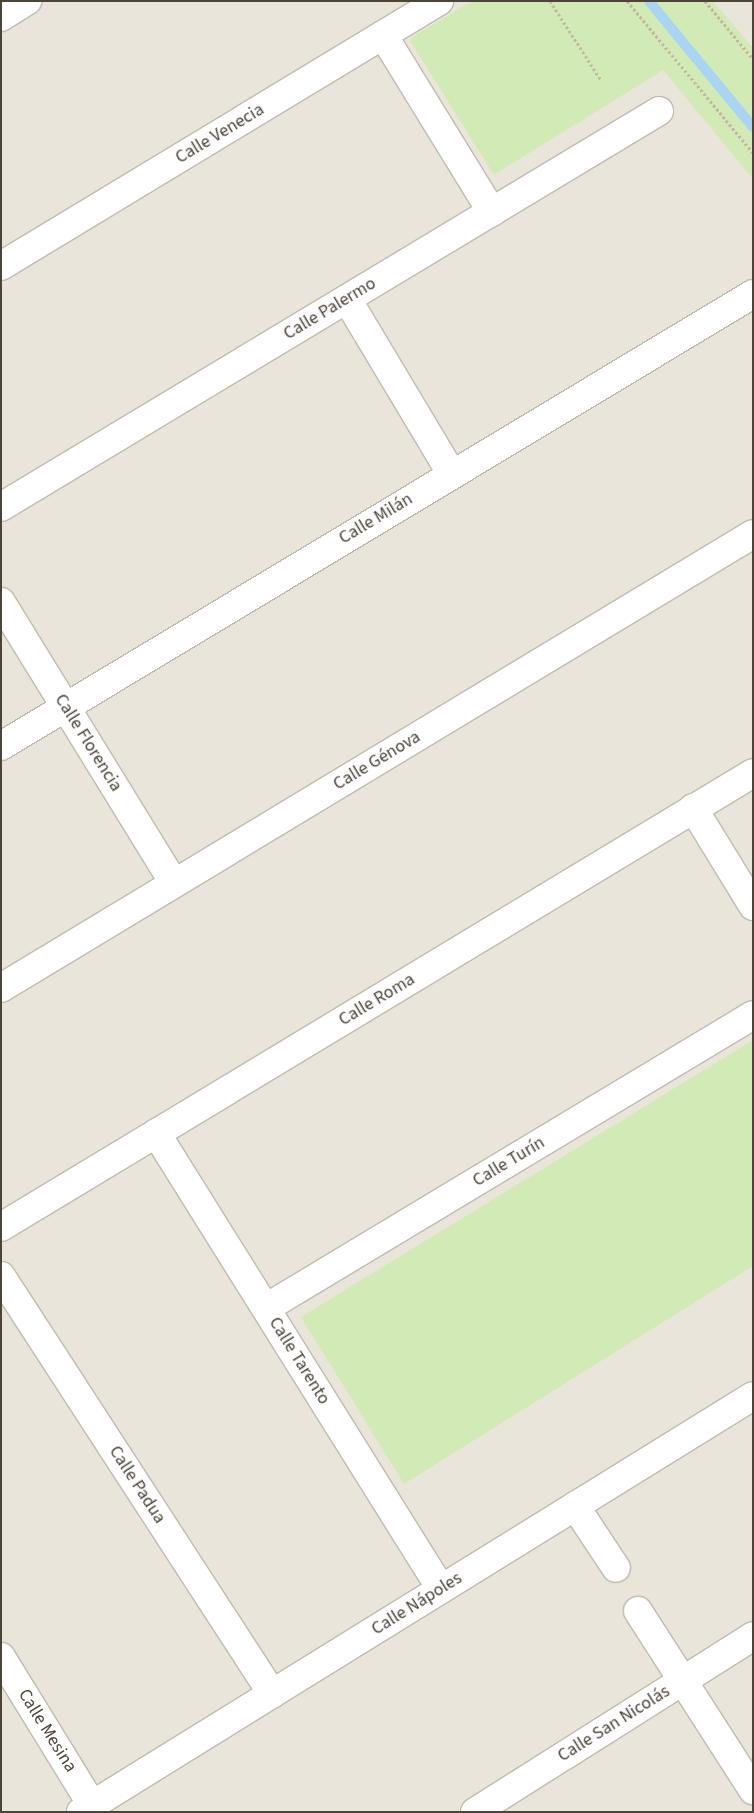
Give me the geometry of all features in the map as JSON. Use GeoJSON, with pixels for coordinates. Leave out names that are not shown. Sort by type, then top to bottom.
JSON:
{"type":"FeatureCollection","features":[{"type":"Feature","properties":{"kind":"street"},"geometry":{"type":"LineString","coordinates":[[1,17],[27,1]]}},
{"type":"Feature","properties":{"kind":"street","name":"Calle Venecia"},"geometry":{"type":"LineString","coordinates":[[1,266],[439,1]]}},
{"type":"Feature","properties":{"kind":"street"},"geometry":{"type":"LineString","coordinates":[[383,35],[492,212]]}},
{"type":"Feature","properties":{"kind":"street","name":"Calle Palermo"},"geometry":{"type":"LineString","coordinates":[[1,507],[659,111]]}},
{"type":"Feature","properties":{"kind":"street","name":"Calle Milán"},"geometry":{"type":"LineString","coordinates":[[1,746],[451,473],[753,294]]}},
{"type":"Feature","properties":{"kind":"street"},"geometry":{"type":"LineString","coordinates":[[347,299],[451,473]]}},
{"type":"Feature","properties":{"kind":"street","name":"Calle Génova"},"geometry":{"type":"LineString","coordinates":[[1,988],[753,534]]}},
{"type":"Feature","properties":{"kind":"street","name":"Calle Florencia"},"geometry":{"type":"LineString","coordinates":[[1,602],[174,883]]}},
{"type":"Feature","properties":{"kind":"street","name":"Calle Roma"},"geometry":{"type":"LineString","coordinates":[[1,1227],[753,773]]}},
{"type":"Feature","properties":{"kind":"street"},"geometry":{"type":"LineString","coordinates":[[694,808],[753,906]]}},
{"type":"Feature","properties":{"kind":"street","name":"Calle Turín"},"geometry":{"type":"LineString","coordinates":[[266,1308],[753,1015]]}},
{"type":"Feature","properties":{"kind":"street","name":"Calle Tarento"},"geometry":{"type":"LineString","coordinates":[[156,1133],[441,1589]]}},
{"type":"Feature","properties":{"kind":"street","name":"Calle Padua"},"geometry":{"type":"LineString","coordinates":[[1,1276],[272,1694]]}},
{"type":"Feature","properties":{"kind":"street","name":"Calle Nápoles"},"geometry":{"type":"LineString","coordinates":[[86,1808],[753,1396]]}},
{"type":"Feature","properties":{"kind":"street"},"geometry":{"type":"LineString","coordinates":[[575,1506],[616,1568]]}},
{"type":"Feature","properties":{"kind":"street"},"geometry":{"type":"LineString","coordinates":[[638,1611],[753,1790]]}},
{"type":"Feature","properties":{"kind":"street","name":"Calle San Nicolás"},"geometry":{"type":"LineString","coordinates":[[475,1812],[753,1636]]}},
{"type":"Feature","properties":{"kind":"street","name":"Calle Mesina"},"geometry":{"type":"LineString","coordinates":[[1,1657],[86,1808]]}},
{"type":"Feature","properties":{"kind":"path"},"geometry":{"type":"LineString","coordinates":[[550,1],[601,80]]}},
{"type":"Feature","properties":{"kind":"path"},"geometry":{"type":"LineString","coordinates":[[627,1],[753,153]]}},
{"type":"Feature","properties":{"kind":"path"},"geometry":{"type":"LineString","coordinates":[[705,1],[753,59]]}},
{"type":"Feature","properties":{"kind":"shaded area"},"geometry":{"type":"Polygon","coordinates":[[[1,1],[753,1],[753,1812],[1,1812],[1,1]]]}},
{"type":"Feature","properties":{"kind":"green space"},"geometry":{"type":"Polygon","coordinates":[[[472,1],[713,1],[753,48],[753,179],[663,70],[494,175],[409,39],[472,1]]]}},
{"type":"Feature","properties":{"kind":"green space"},"geometry":{"type":"Polygon","coordinates":[[[753,1040],[753,1266],[404,1484],[301,1317],[753,1040]]]}},
{"type":"Feature","properties":{"kind":"waterway"},"geometry":{"type":"LineString","coordinates":[[649,1],[753,127]]}}]}
